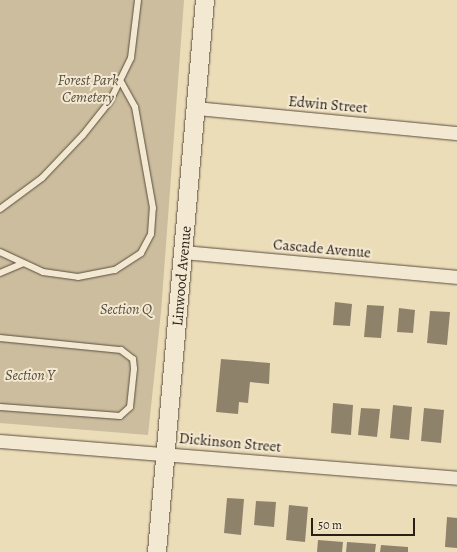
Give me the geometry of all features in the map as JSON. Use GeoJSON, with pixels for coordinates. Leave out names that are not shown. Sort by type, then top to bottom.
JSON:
{"type":"FeatureCollection","features":[{"type":"Feature","properties":{"kind":"main road","name":"Linwood Avenue"},"geometry":{"type":"LineString","coordinates":[[157,552],[205,0]]}},
{"type":"Feature","properties":{"kind":"street","name":"Edwin Street"},"geometry":{"type":"LineString","coordinates":[[196,108],[457,133]]}},
{"type":"Feature","properties":{"kind":"street","name":"Cascade Avenue"},"geometry":{"type":"LineString","coordinates":[[184,252],[457,277]]}},
{"type":"Feature","properties":{"kind":"street","name":"Dickinson Street"},"geometry":{"type":"LineString","coordinates":[[0,440],[457,478]]}},
{"type":"Feature","properties":{"kind":"lane"},"geometry":{"type":"LineString","coordinates":[[0,209],[42,178],[83,135],[121,82],[131,58],[138,0]]}},
{"type":"Feature","properties":{"kind":"lane"},"geometry":{"type":"LineString","coordinates":[[0,252],[23,263],[60,276],[98,275],[130,263],[149,240],[154,221],[152,200],[135,107],[121,82]]}},
{"type":"Feature","properties":{"kind":"lane"},"geometry":{"type":"LineString","coordinates":[[0,273],[23,263]]}},
{"type":"Feature","properties":{"kind":"lane"},"geometry":{"type":"LineString","coordinates":[[0,338],[121,350],[132,359],[134,370],[130,407],[120,416],[0,407]]}},
{"type":"Feature","properties":{"kind":"green space","name":"Forest Park Cemetery"},"geometry":{"type":"Polygon","coordinates":[[[0,0],[184,0],[161,312],[148,435],[0,423],[0,0]]]}},
{"type":"Feature","properties":{"kind":"building"},"geometry":{"type":"Polygon","coordinates":[[[335,302],[352,304],[350,326],[333,325],[335,302]]]}},
{"type":"Feature","properties":{"kind":"building"},"geometry":{"type":"Polygon","coordinates":[[[367,305],[384,306],[381,338],[364,337],[367,305]]]}},
{"type":"Feature","properties":{"kind":"building"},"geometry":{"type":"Polygon","coordinates":[[[399,308],[415,310],[413,333],[397,332],[399,308]]]}},
{"type":"Feature","properties":{"kind":"building"},"geometry":{"type":"Polygon","coordinates":[[[430,311],[450,312],[447,345],[427,343],[430,311]]]}},
{"type":"Feature","properties":{"kind":"building"},"geometry":{"type":"Polygon","coordinates":[[[221,359],[270,363],[269,384],[250,382],[248,403],[239,402],[238,414],[216,412],[221,359]]]}},
{"type":"Feature","properties":{"kind":"building"},"geometry":{"type":"Polygon","coordinates":[[[333,403],[353,405],[351,435],[331,433],[333,403]]]}},
{"type":"Feature","properties":{"kind":"building"},"geometry":{"type":"Polygon","coordinates":[[[393,405],[412,407],[409,440],[390,438],[393,405]]]}},
{"type":"Feature","properties":{"kind":"building"},"geometry":{"type":"Polygon","coordinates":[[[361,408],[380,409],[377,437],[358,435],[361,408]]]}},
{"type":"Feature","properties":{"kind":"building"},"geometry":{"type":"Polygon","coordinates":[[[424,408],[444,410],[441,443],[421,441],[424,408]]]}},
{"type":"Feature","properties":{"kind":"building"},"geometry":{"type":"Polygon","coordinates":[[[227,498],[244,499],[241,535],[224,533],[227,498]]]}},
{"type":"Feature","properties":{"kind":"building"},"geometry":{"type":"Polygon","coordinates":[[[256,501],[276,502],[274,527],[254,525],[256,501]]]}},
{"type":"Feature","properties":{"kind":"building"},"geometry":{"type":"Polygon","coordinates":[[[289,505],[308,507],[305,542],[286,540],[289,505]]]}},
{"type":"Feature","properties":{"kind":"building"},"geometry":{"type":"Polygon","coordinates":[[[447,517],[457,518],[457,548],[445,547],[447,517]]]}},
{"type":"Feature","properties":{"kind":"building"},"geometry":{"type":"Polygon","coordinates":[[[318,540],[343,542],[342,552],[317,552],[318,540]]]}},
{"type":"Feature","properties":{"kind":"building"},"geometry":{"type":"Polygon","coordinates":[[[347,542],[376,544],[375,552],[346,552],[347,542]]]}},
{"type":"Feature","properties":{"kind":"building"},"geometry":{"type":"Polygon","coordinates":[[[381,545],[408,547],[408,552],[380,552],[381,545]]]}},
{"type":"Feature","properties":{"kind":"park label","name":"Section Q"},"geometry":{"type":"Point","coordinates":[126,310]}},
{"type":"Feature","properties":{"kind":"park label","name":"Section Y"},"geometry":{"type":"Point","coordinates":[30,376]}}]}
